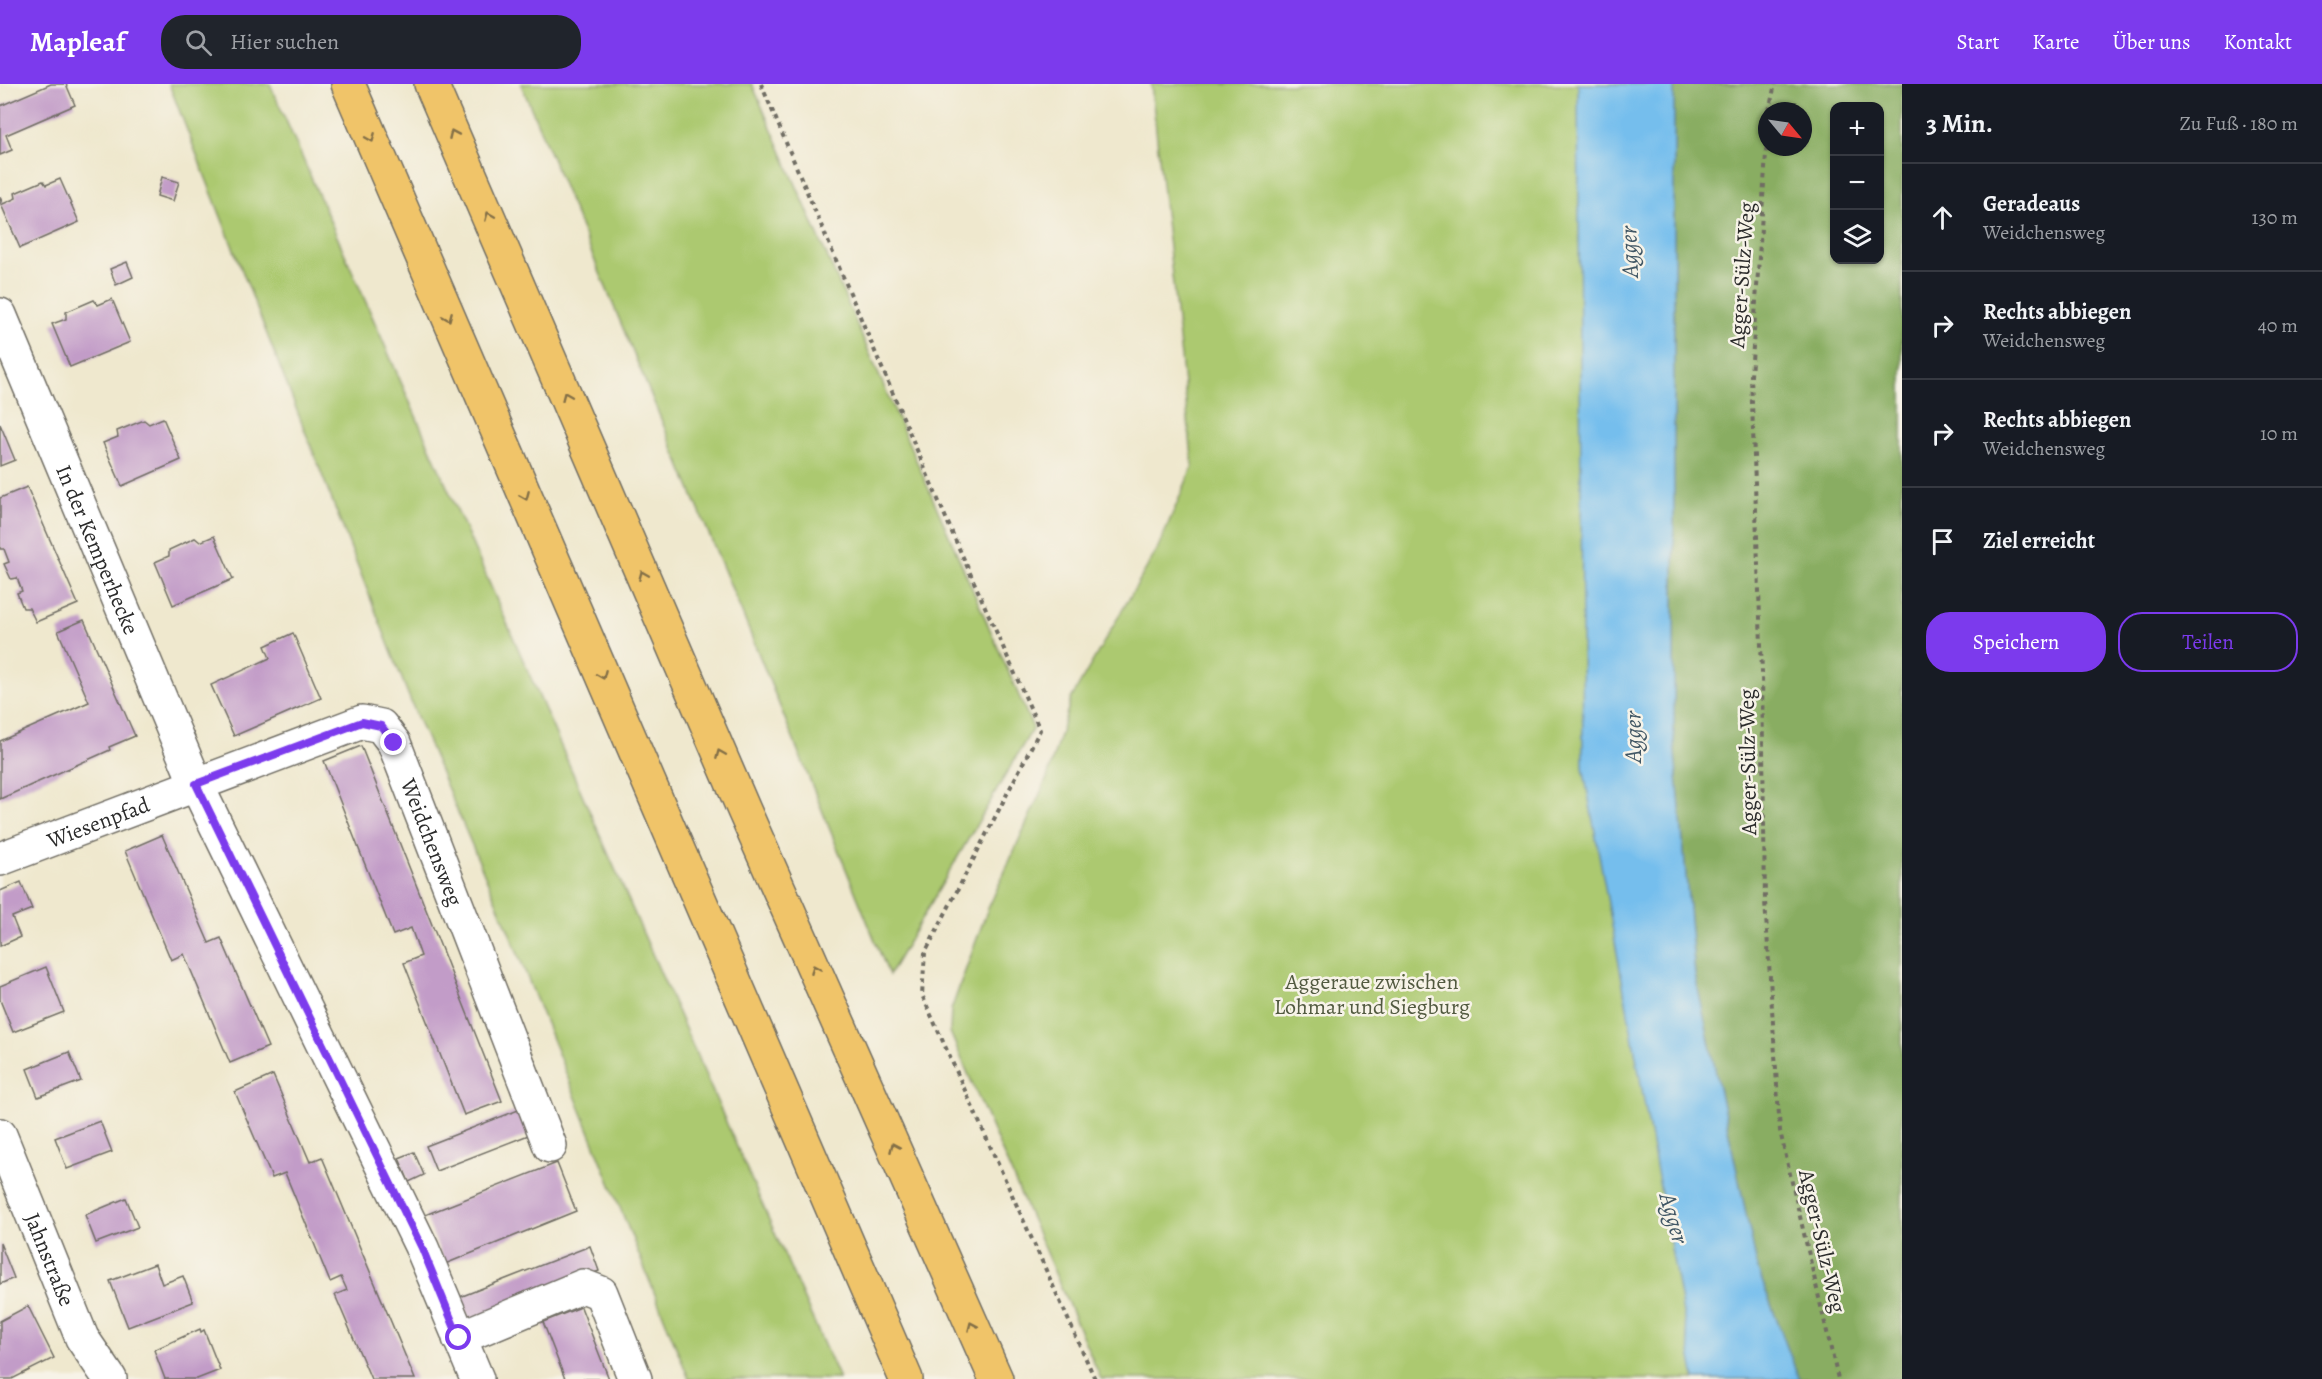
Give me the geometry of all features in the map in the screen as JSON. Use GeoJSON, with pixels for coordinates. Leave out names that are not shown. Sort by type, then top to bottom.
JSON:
{"type":"FeatureCollection","features":[{"type":"Feature","properties":{"kind":"highway"},"geometry":{"type":"LineString","coordinates":[[348,84],[906,1379]]}},
{"type":"Feature","properties":{"kind":"highway"},"geometry":{"type":"LineString","coordinates":[[431,84],[743,808],[996,1379]]}},
{"type":"Feature","properties":{"kind":"street","name":"In der Kemperhecke"},"geometry":{"type":"LineString","coordinates":[[0,315],[196,784]]}},
{"type":"Feature","properties":{"kind":"street","name":"Weidchensweg"},"geometry":{"type":"LineString","coordinates":[[196,784],[362,722],[381,726],[394,743],[550,1146]]}},
{"type":"Feature","properties":{"kind":"street","name":"Wiesenpfad"},"geometry":{"type":"LineString","coordinates":[[0,859],[196,784]]}},
{"type":"Feature","properties":{"kind":"street"},"geometry":{"type":"LineString","coordinates":[[196,784],[422,1248],[477,1379]]}},
{"type":"Feature","properties":{"kind":"street","name":"Jahnstraße"},"geometry":{"type":"LineString","coordinates":[[0,1135],[82,1338],[110,1379]]}},
{"type":"Feature","properties":{"kind":"street"},"geometry":{"type":"LineString","coordinates":[[459,1338],[583,1286],[601,1293],[635,1379]]}},
{"type":"Feature","properties":{"kind":"path"},"geometry":{"type":"LineString","coordinates":[[761,84],[954,537],[1040,730],[925,953],[922,995],[1095,1379]]}},
{"type":"Feature","properties":{"kind":"path"},"geometry":{"type":"LineString","coordinates":[[1771,102],[1774,84]]}},
{"type":"Feature","properties":{"kind":"path","name":"Agger-Sülz-Weg"},"geometry":{"type":"LineString","coordinates":[[1766,156],[1751,376],[1762,672],[1765,901],[1780,1131],[1838,1379]]}},
{"type":"Feature","properties":{"kind":"green space"},"geometry":{"type":"Polygon","coordinates":[[[169,84],[270,84],[839,1379],[689,1379],[510,934],[415,712],[169,84]]]}},
{"type":"Feature","properties":{"kind":"green space"},"geometry":{"type":"Polygon","coordinates":[[[521,84],[752,84],[1033,728],[889,975],[742,613],[521,84]]]}},
{"type":"Feature","properties":{"kind":"green space","name":"Aggeraue zwischen Lohmar und Siegburg"},"geometry":{"type":"Polygon","coordinates":[[[1151,84],[1750,84],[1831,1379],[1101,1379],[950,1032],[951,1010],[987,911],[1047,778],[1071,699],[1157,550],[1193,466],[1151,84]]]}},
{"type":"Feature","properties":{"kind":"green space"},"geometry":{"type":"Polygon","coordinates":[[[1674,84],[1902,84],[1902,1379],[1799,1379],[1758,1270],[1695,975],[1674,743],[1674,84]]]}},
{"type":"Feature","properties":{"kind":"water","name":"Agger"},"geometry":{"type":"Polygon","coordinates":[[[1578,84],[1674,84],[1674,743],[1695,975],[1758,1270],[1799,1379],[1695,1379],[1583,767],[1578,84]]]}},
{"type":"Feature","properties":{"kind":"building"},"geometry":{"type":"Polygon","coordinates":[[[51,84],[66,84],[75,105],[6,135],[12,150],[0,155],[0,106],[51,84]]]}},
{"type":"Feature","properties":{"kind":"building"},"geometry":{"type":"Polygon","coordinates":[[[162,177],[179,182],[173,201],[157,196],[162,177]]]}},
{"type":"Feature","properties":{"kind":"building"},"geometry":{"type":"Polygon","coordinates":[[[60,179],[79,222],[20,248],[0,202],[0,197],[3,204],[16,198],[15,193],[43,181],[46,185],[60,179]]]}},
{"type":"Feature","properties":{"kind":"building"},"geometry":{"type":"Polygon","coordinates":[[[127,262],[133,277],[116,285],[110,269],[127,262]]]}},
{"type":"Feature","properties":{"kind":"building"},"geometry":{"type":"Polygon","coordinates":[[[112,299],[130,342],[70,367],[52,324],[66,319],[66,312],[94,300],[98,305],[112,299]]]}},
{"type":"Feature","properties":{"kind":"building"},"geometry":{"type":"Polygon","coordinates":[[[163,418],[181,460],[122,486],[103,443],[118,437],[117,431],[144,420],[149,424],[163,418]]]}},
{"type":"Feature","properties":{"kind":"building"},"geometry":{"type":"Polygon","coordinates":[[[0,424],[15,460],[0,466],[0,424]]]}},
{"type":"Feature","properties":{"kind":"building"},"geometry":{"type":"Polygon","coordinates":[[[27,487],[78,604],[36,622],[29,608],[23,608],[17,593],[22,591],[17,578],[11,579],[4,564],[9,562],[4,549],[0,549],[0,498],[27,487]]]}},
{"type":"Feature","properties":{"kind":"building"},"geometry":{"type":"Polygon","coordinates":[[[214,536],[233,579],[173,605],[155,562],[169,556],[169,550],[195,538],[200,542],[214,536]]]}},
{"type":"Feature","properties":{"kind":"building"},"geometry":{"type":"Polygon","coordinates":[[[84,620],[135,736],[109,747],[110,750],[0,799],[0,741],[89,702],[58,631],[84,620]]]}},
{"type":"Feature","properties":{"kind":"building"},"geometry":{"type":"Polygon","coordinates":[[[293,633],[321,698],[234,736],[211,685],[270,658],[265,646],[293,633]]]}},
{"type":"Feature","properties":{"kind":"building"},"geometry":{"type":"Polygon","coordinates":[[[361,746],[502,1101],[464,1115],[404,963],[421,956],[411,928],[393,935],[324,761],[361,746]]]}},
{"type":"Feature","properties":{"kind":"building"},"geometry":{"type":"Polygon","coordinates":[[[162,835],[209,943],[221,938],[268,1047],[230,1063],[184,954],[171,960],[125,851],[162,835]]]}},
{"type":"Feature","properties":{"kind":"building"},"geometry":{"type":"Polygon","coordinates":[[[21,882],[32,909],[12,917],[20,937],[0,946],[0,891],[21,882]]]}},
{"type":"Feature","properties":{"kind":"building"},"geometry":{"type":"Polygon","coordinates":[[[46,967],[64,1012],[13,1032],[0,1000],[0,986],[46,967]]]}},
{"type":"Feature","properties":{"kind":"building"},"geometry":{"type":"Polygon","coordinates":[[[69,1052],[81,1081],[38,1097],[27,1069],[69,1052]]]}},
{"type":"Feature","properties":{"kind":"building"},"geometry":{"type":"Polygon","coordinates":[[[273,1075],[310,1162],[322,1157],[415,1379],[371,1379],[335,1295],[347,1290],[341,1277],[330,1282],[285,1173],[272,1178],[235,1092],[273,1075]]]}},
{"type":"Feature","properties":{"kind":"building"},"geometry":{"type":"Polygon","coordinates":[[[521,1109],[531,1134],[436,1171],[426,1146],[521,1109]]]}},
{"type":"Feature","properties":{"kind":"building"},"geometry":{"type":"Polygon","coordinates":[[[100,1121],[112,1152],[67,1169],[55,1138],[100,1121]]]}},
{"type":"Feature","properties":{"kind":"building"},"geometry":{"type":"Polygon","coordinates":[[[414,1152],[424,1175],[409,1182],[399,1158],[414,1152]]]}},
{"type":"Feature","properties":{"kind":"building"},"geometry":{"type":"Polygon","coordinates":[[[557,1163],[576,1211],[445,1264],[425,1215],[557,1163]]]}},
{"type":"Feature","properties":{"kind":"building"},"geometry":{"type":"Polygon","coordinates":[[[126,1198],[138,1227],[96,1243],[85,1215],[126,1198]]]}},
{"type":"Feature","properties":{"kind":"building"},"geometry":{"type":"Polygon","coordinates":[[[0,1243],[14,1278],[0,1284],[0,1243]]]}},
{"type":"Feature","properties":{"kind":"building"},"geometry":{"type":"Polygon","coordinates":[[[590,1246],[599,1271],[469,1321],[460,1297],[590,1246]]]}},
{"type":"Feature","properties":{"kind":"building"},"geometry":{"type":"Polygon","coordinates":[[[155,1264],[162,1284],[183,1276],[193,1302],[128,1327],[110,1281],[155,1264]]]}},
{"type":"Feature","properties":{"kind":"building"},"geometry":{"type":"Polygon","coordinates":[[[28,1306],[54,1358],[12,1379],[0,1379],[0,1321],[28,1306]]]}},
{"type":"Feature","properties":{"kind":"building"},"geometry":{"type":"Polygon","coordinates":[[[581,1307],[609,1379],[565,1379],[543,1322],[581,1307]]]}},
{"type":"Feature","properties":{"kind":"building"},"geometry":{"type":"Polygon","coordinates":[[[200,1329],[201,1332],[204,1330],[220,1370],[197,1379],[165,1379],[154,1350],[200,1329]]]}},
{"type":"Feature","properties":{"kind":"route"},"geometry":{"type":"LineString","coordinates":[[394,743],[381,726],[362,722],[196,784],[422,1248],[459,1338]]}}]}
